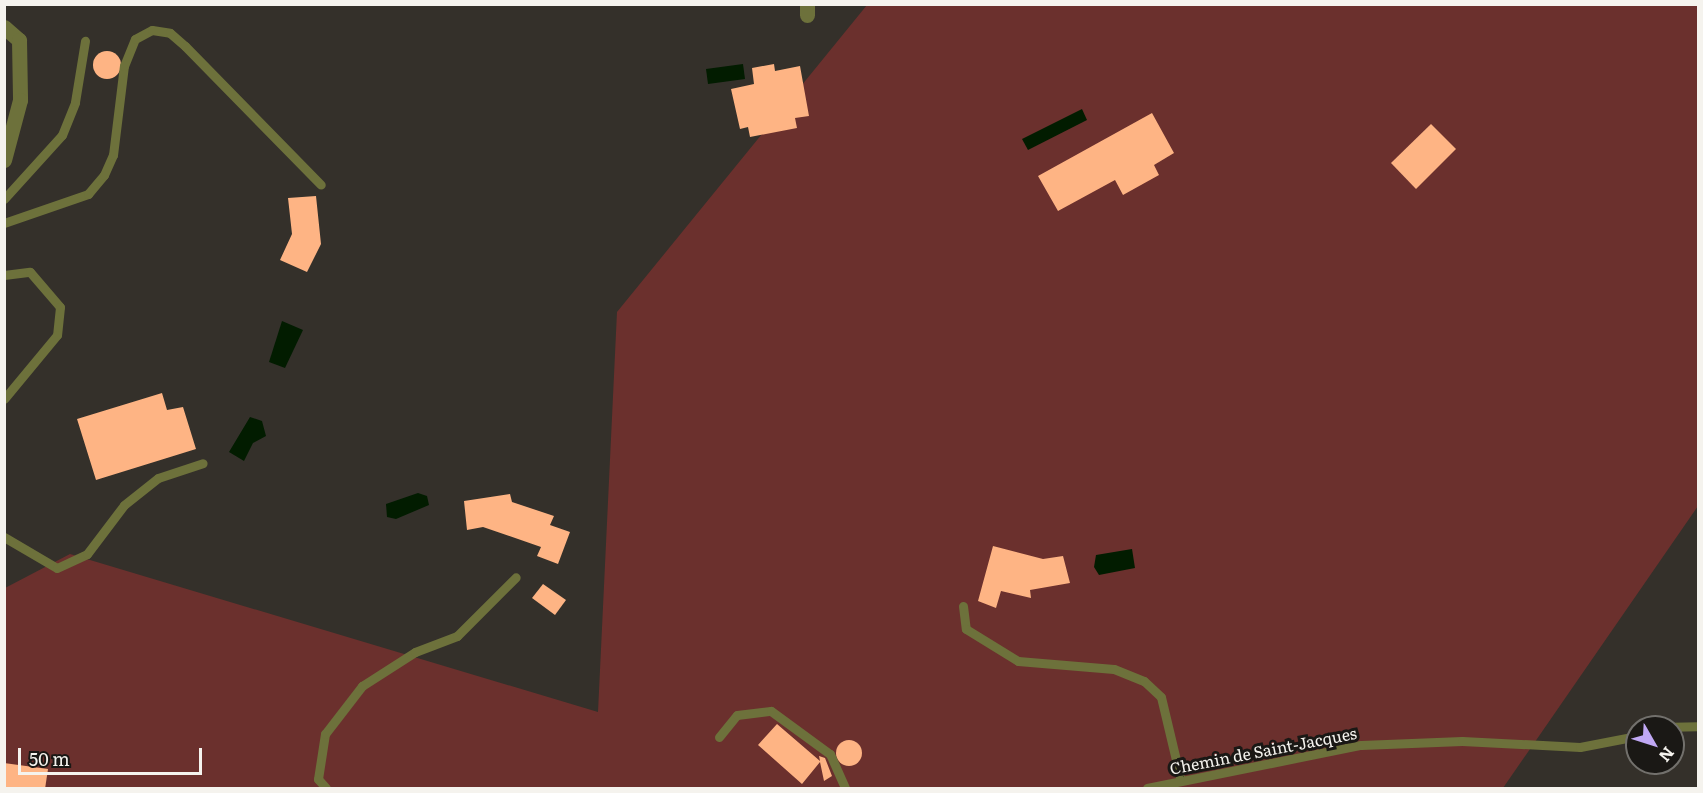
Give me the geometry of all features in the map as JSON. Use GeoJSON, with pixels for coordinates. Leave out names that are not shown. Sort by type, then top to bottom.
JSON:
{"type":"FeatureCollection","features":[{"type":"Feature","properties":{"kind":"street"},"geometry":{"type":"LineString","coordinates":[[4,27],[19,40],[20,100],[4,160]]}},
{"type":"Feature","properties":{"kind":"lane"},"geometry":{"type":"LineString","coordinates":[[4,223],[88,194],[104,175],[113,155],[124,66],[135,39],[152,30],[170,33],[185,46],[321,185]]}},
{"type":"Feature","properties":{"kind":"lane"},"geometry":{"type":"LineString","coordinates":[[4,199],[23,184],[62,135],[75,102],[84,41]]}},
{"type":"Feature","properties":{"kind":"lane"},"geometry":{"type":"LineString","coordinates":[[4,275],[30,272],[60,308],[57,335],[4,399]]}},
{"type":"Feature","properties":{"kind":"lane"},"geometry":{"type":"LineString","coordinates":[[4,537],[57,568],[87,554],[124,505],[158,478],[203,463]]}},
{"type":"Feature","properties":{"kind":"lane"},"geometry":{"type":"LineString","coordinates":[[326,789],[318,779],[325,734],[362,686],[415,652],[457,636],[516,577]]}},
{"type":"Feature","properties":{"kind":"lane"},"geometry":{"type":"LineString","coordinates":[[963,606],[966,629],[1018,661],[1114,669],[1144,681],[1161,697],[1181,782]]}},
{"type":"Feature","properties":{"kind":"lane"},"geometry":{"type":"LineString","coordinates":[[719,737],[737,715],[771,711],[830,754],[845,789]]}},
{"type":"Feature","properties":{"kind":"lane","name":"Chemin de Saint-Jacques"},"geometry":{"type":"LineString","coordinates":[[1147,789],[1361,745],[1462,741],[1580,747],[1625,738]]}},
{"type":"Feature","properties":{"kind":"shaded area"},"geometry":{"type":"Polygon","coordinates":[[[867,5],[1698,5],[1698,506],[1503,788],[5,788],[5,588],[70,554],[598,712],[617,312],[867,5]]]}},
{"type":"Feature","properties":{"kind":"shaded area"},"geometry":{"type":"Polygon","coordinates":[[[743,64],[745,79],[708,84],[706,69],[743,64]]]}},
{"type":"Feature","properties":{"kind":"shaded area"},"geometry":{"type":"Polygon","coordinates":[[[1082,109],[1087,120],[1028,150],[1022,139],[1082,109]]]}},
{"type":"Feature","properties":{"kind":"shaded area"},"geometry":{"type":"Polygon","coordinates":[[[282,321],[303,330],[285,368],[269,362],[282,321]]]}},
{"type":"Feature","properties":{"kind":"shaded area"},"geometry":{"type":"Polygon","coordinates":[[[250,417],[262,421],[266,436],[253,443],[244,461],[229,452],[250,417]]]}},
{"type":"Feature","properties":{"kind":"shaded area"},"geometry":{"type":"Polygon","coordinates":[[[418,493],[427,496],[429,505],[396,519],[387,517],[386,504],[418,493]]]}},
{"type":"Feature","properties":{"kind":"shaded area"},"geometry":{"type":"Polygon","coordinates":[[[1132,549],[1135,568],[1099,575],[1094,567],[1096,555],[1132,549]]]}},
{"type":"Feature","properties":{"kind":"building"},"geometry":{"type":"Polygon","coordinates":[[[107,51],[117,55],[121,65],[117,75],[107,79],[97,75],[93,65],[97,55],[107,51]]]}},
{"type":"Feature","properties":{"kind":"building"},"geometry":{"type":"Polygon","coordinates":[[[774,64],[775,71],[800,66],[809,116],[795,118],[797,128],[750,137],[748,127],[740,129],[731,89],[754,84],[752,68],[774,64]]]}},
{"type":"Feature","properties":{"kind":"building"},"geometry":{"type":"Polygon","coordinates":[[[1152,113],[1174,153],[1154,165],[1159,175],[1123,195],[1115,180],[1058,211],[1038,176],[1152,113]]]}},
{"type":"Feature","properties":{"kind":"building"},"geometry":{"type":"Polygon","coordinates":[[[1431,124],[1456,149],[1416,189],[1391,163],[1431,124]]]}},
{"type":"Feature","properties":{"kind":"building"},"geometry":{"type":"Polygon","coordinates":[[[316,196],[321,244],[307,272],[280,260],[292,234],[288,198],[316,196]]]}},
{"type":"Feature","properties":{"kind":"building"},"geometry":{"type":"Polygon","coordinates":[[[162,393],[167,410],[183,407],[196,449],[96,480],[77,419],[162,393]]]}},
{"type":"Feature","properties":{"kind":"building"},"geometry":{"type":"Polygon","coordinates":[[[510,494],[512,502],[554,516],[550,525],[570,532],[558,564],[537,556],[541,547],[483,527],[467,530],[464,501],[510,494]]]}},
{"type":"Feature","properties":{"kind":"building"},"geometry":{"type":"Polygon","coordinates":[[[993,546],[1043,559],[1063,556],[1070,583],[1030,590],[1031,598],[1001,591],[996,608],[978,601],[993,546]]]}},
{"type":"Feature","properties":{"kind":"building"},"geometry":{"type":"Polygon","coordinates":[[[543,584],[566,600],[555,615],[532,598],[543,584]]]}},
{"type":"Feature","properties":{"kind":"building"},"geometry":{"type":"Polygon","coordinates":[[[777,724],[820,761],[819,756],[825,758],[832,776],[824,781],[820,762],[802,784],[758,745],[777,724]]]}},
{"type":"Feature","properties":{"kind":"building"},"geometry":{"type":"Polygon","coordinates":[[[849,740],[858,744],[862,753],[858,762],[849,766],[840,762],[836,753],[840,744],[849,740]]]}},
{"type":"Feature","properties":{"kind":"building"},"geometry":{"type":"Polygon","coordinates":[[[4,763],[48,769],[45,789],[4,789],[4,763]]]}}]}
